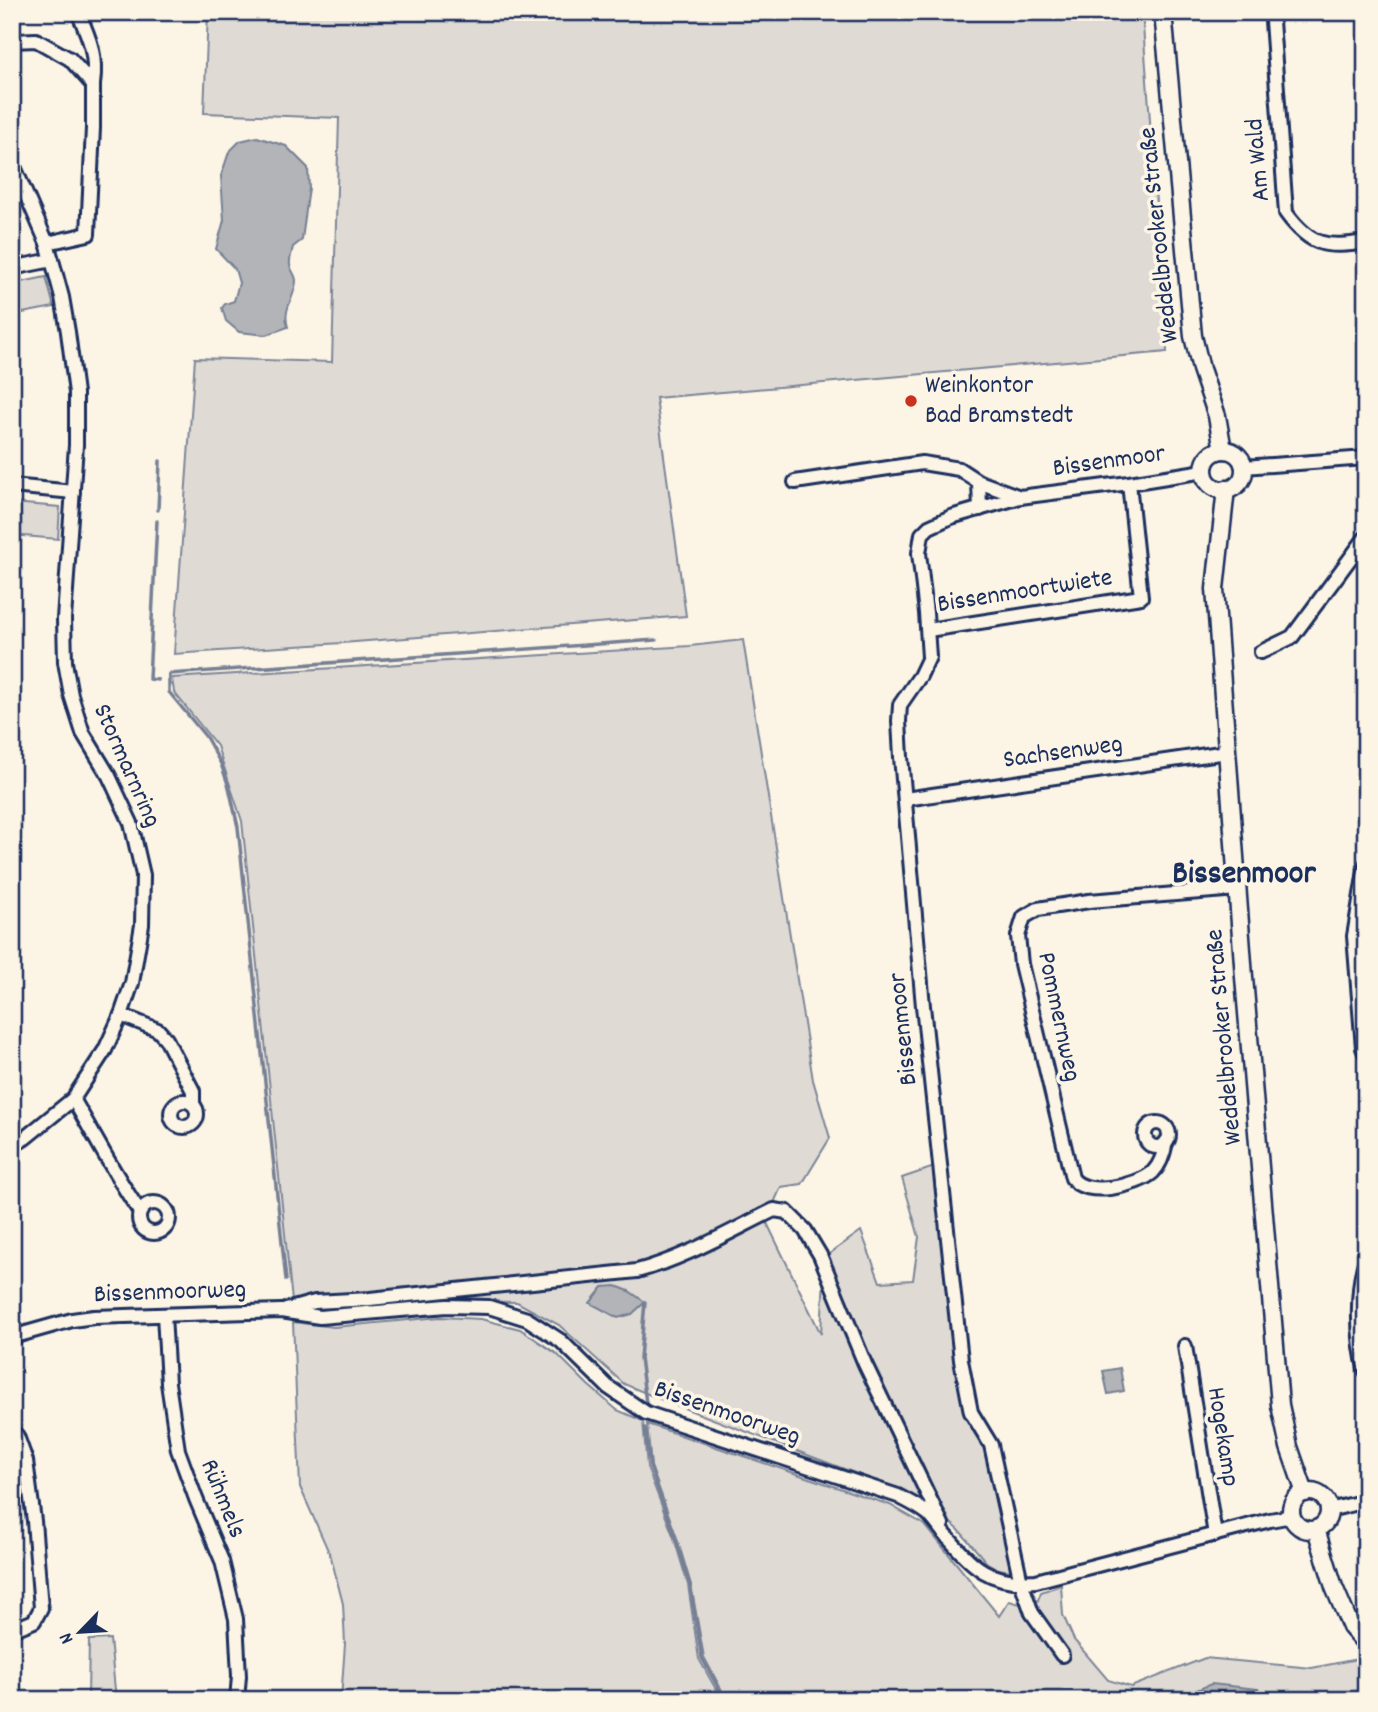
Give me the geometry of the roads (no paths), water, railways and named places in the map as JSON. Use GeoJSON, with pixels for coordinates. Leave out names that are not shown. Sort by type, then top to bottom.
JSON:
{"type":"FeatureCollection","features":[{"type":"Feature","properties":{"kind":"street"},"geometry":{"type":"LineString","coordinates":[[47,243],[88,234],[94,73],[93,52],[78,12]]}},
{"type":"Feature","properties":{"kind":"street","name":"Weddelbrooker Straße"},"geometry":{"type":"LineString","coordinates":[[1163,12],[1193,336],[1217,416],[1223,450]]}},
{"type":"Feature","properties":{"kind":"street","name":"Am Wald"},"geometry":{"type":"LineString","coordinates":[[1275,12],[1272,21],[1286,213],[1298,229],[1328,246],[1366,242]]}},
{"type":"Feature","properties":{"kind":"street"},"geometry":{"type":"LineString","coordinates":[[12,41],[36,40],[71,58],[93,85]]}},
{"type":"Feature","properties":{"kind":"street","name":"Stormarnring"},"geometry":{"type":"LineString","coordinates":[[12,162],[52,260],[62,297],[76,393],[76,445],[64,619],[65,662],[71,695],[83,733],[109,776],[131,822],[143,875],[142,925],[132,983],[105,1050],[72,1099],[34,1132],[12,1146]]}},
{"type":"Feature","properties":{"kind":"street"},"geometry":{"type":"LineString","coordinates":[[12,268],[52,260]]}},
{"type":"Feature","properties":{"kind":"street"},"geometry":{"type":"LineString","coordinates":[[1223,450],[1234,453],[1244,467],[1238,484],[1226,489],[1214,487],[1205,477],[1207,458],[1223,450]]}},
{"type":"Feature","properties":{"kind":"street"},"geometry":{"type":"LineString","coordinates":[[1244,467],[1366,458]]}},
{"type":"Feature","properties":{"kind":"street","name":"Bissenmoor"},"geometry":{"type":"LineString","coordinates":[[795,482],[922,463],[959,469],[979,482],[1020,498]]}},
{"type":"Feature","properties":{"kind":"street","name":"Bissenmoor"},"geometry":{"type":"LineString","coordinates":[[1062,1655],[1032,1614],[1021,1582],[992,1445],[971,1412],[961,1360],[923,1006],[899,721],[900,705],[920,676],[929,657],[919,553],[922,534],[929,527],[951,517],[1020,498],[1204,471]]}},
{"type":"Feature","properties":{"kind":"street"},"geometry":{"type":"LineString","coordinates":[[979,482],[981,509]]}},
{"type":"Feature","properties":{"kind":"street","name":"Bissenmoortwiete"},"geometry":{"type":"LineString","coordinates":[[928,630],[1141,597],[1129,483]]}},
{"type":"Feature","properties":{"kind":"street"},"geometry":{"type":"LineString","coordinates":[[12,486],[73,492]]}},
{"type":"Feature","properties":{"kind":"street","name":"Weddelbrooker Straße"},"geometry":{"type":"LineString","coordinates":[[1226,489],[1215,589],[1227,752],[1280,1405],[1289,1447],[1305,1493]]}},
{"type":"Feature","properties":{"kind":"street"},"geometry":{"type":"LineString","coordinates":[[1261,652],[1292,637],[1366,537]]}},
{"type":"Feature","properties":{"kind":"street","name":"Sachsenweg"},"geometry":{"type":"LineString","coordinates":[[905,799],[1227,752]]}},
{"type":"Feature","properties":{"kind":"street"},"geometry":{"type":"LineString","coordinates":[[1366,864],[1353,936],[1363,1048],[1366,1054]]}},
{"type":"Feature","properties":{"kind":"street","name":"Pommernweg"},"geometry":{"type":"LineString","coordinates":[[1166,1142],[1164,1156],[1156,1168],[1141,1181],[1097,1190],[1075,1183],[1021,964],[1018,936],[1024,917],[1038,909],[1090,901],[1238,889]]}},
{"type":"Feature","properties":{"kind":"street"},"geometry":{"type":"LineString","coordinates":[[121,1015],[158,1030],[166,1039],[193,1091],[193,1104]]}},
{"type":"Feature","properties":{"kind":"street"},"geometry":{"type":"LineString","coordinates":[[72,1099],[140,1212]]}},
{"type":"Feature","properties":{"kind":"street"},"geometry":{"type":"LineString","coordinates":[[281,1311],[315,1302],[370,1299],[636,1272],[690,1252],[774,1210],[787,1212],[805,1230],[820,1255],[865,1364],[950,1540]]}},
{"type":"Feature","properties":{"kind":"street"},"geometry":{"type":"LineString","coordinates":[[1366,1259],[1358,1311],[1366,1371]]}},
{"type":"Feature","properties":{"kind":"street","name":"Bissenmoorweg"},"geometry":{"type":"LineString","coordinates":[[12,1338],[72,1320],[94,1317],[281,1311],[320,1317],[447,1306],[489,1307],[527,1319],[561,1341],[608,1387],[646,1413],[898,1496],[927,1513],[963,1555],[979,1569],[998,1579],[1036,1581],[1292,1516]]}},
{"type":"Feature","properties":{"kind":"street","name":"Rühmels"},"geometry":{"type":"LineString","coordinates":[[164,1315],[168,1383],[178,1450],[222,1561],[236,1619],[239,1676],[237,1700]]}},
{"type":"Feature","properties":{"kind":"street","name":"Hogekamp"},"geometry":{"type":"LineString","coordinates":[[1185,1346],[1214,1535]]}},
{"type":"Feature","properties":{"kind":"street"},"geometry":{"type":"LineString","coordinates":[[12,1431],[17,1436],[26,1461],[41,1608],[34,1621],[12,1630]]}},
{"type":"Feature","properties":{"kind":"street"},"geometry":{"type":"LineString","coordinates":[[1311,1492],[1325,1500],[1329,1510],[1325,1522],[1316,1529],[1304,1529],[1298,1526],[1291,1510],[1295,1499],[1311,1492]]}},
{"type":"Feature","properties":{"kind":"street"},"geometry":{"type":"LineString","coordinates":[[1329,1510],[1366,1501]]}},
{"type":"Feature","properties":{"kind":"street"},"geometry":{"type":"LineString","coordinates":[[1316,1529],[1334,1587],[1351,1627],[1366,1644]]}},
{"type":"Feature","properties":{"kind":"waterway"},"geometry":{"type":"LineString","coordinates":[[158,510],[160,461]]}},
{"type":"Feature","properties":{"kind":"waterway"},"geometry":{"type":"LineString","coordinates":[[157,521],[149,679],[158,680]]}},
{"type":"Feature","properties":{"kind":"waterway"},"geometry":{"type":"LineString","coordinates":[[286,1280],[238,827],[221,764],[206,737],[169,692],[169,674],[656,640]]}},
{"type":"Feature","properties":{"kind":"waterway"},"geometry":{"type":"LineString","coordinates":[[645,1302],[640,1358],[646,1403]]}},
{"type":"Feature","properties":{"kind":"waterway"},"geometry":{"type":"LineString","coordinates":[[645,1428],[650,1467],[690,1585],[702,1658],[725,1700]]}},
{"type":"Feature","properties":{"kind":"place","name":"Weinkontor Bad Bramstedt"},"geometry":{"type":"Point","coordinates":[911,401]}},
{"type":"Feature","properties":{"kind":"district","name":"Bissenmoor"},"geometry":{"type":"Point","coordinates":[1244,875]}}]}
